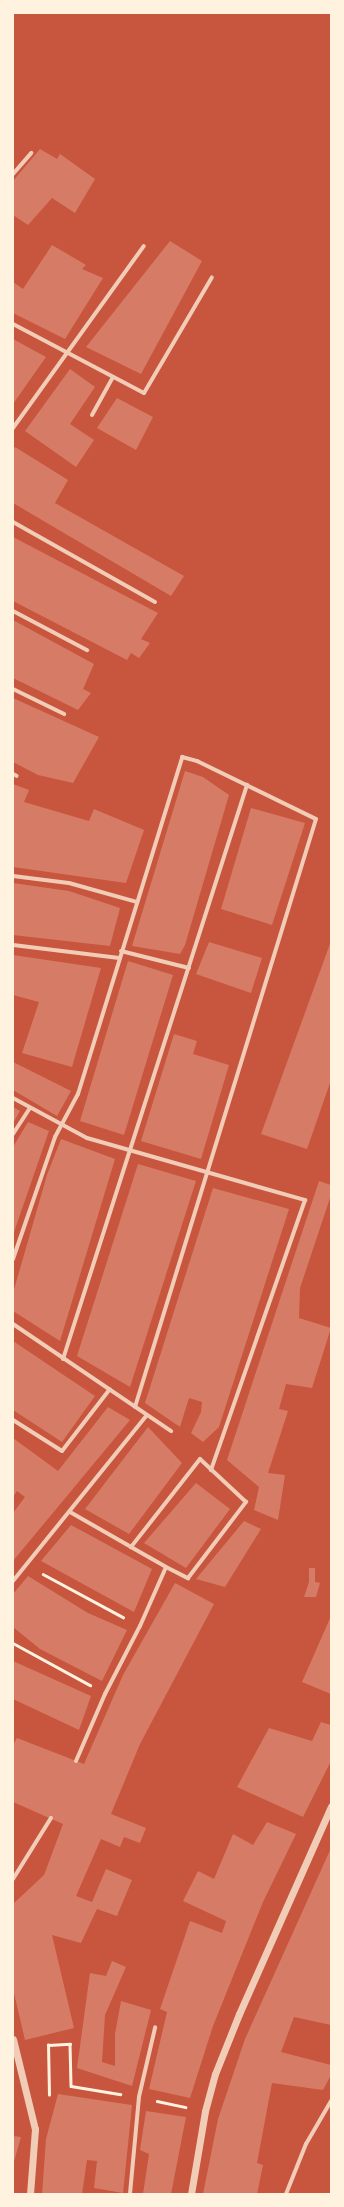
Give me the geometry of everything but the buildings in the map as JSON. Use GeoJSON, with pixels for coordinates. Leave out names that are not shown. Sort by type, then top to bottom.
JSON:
{"type":"FeatureCollection","features":[{"type":"Feature","properties":{"kind":"street"},"geometry":{"type":"LineString","coordinates":[[13,174],[31,152]]}},
{"type":"Feature","properties":{"kind":"street"},"geometry":{"type":"LineString","coordinates":[[13,428],[144,246]]}},
{"type":"Feature","properties":{"kind":"street"},"geometry":{"type":"LineString","coordinates":[[13,324],[144,393],[212,277]]}},
{"type":"Feature","properties":{"kind":"street"},"geometry":{"type":"LineString","coordinates":[[92,415],[113,377]]}},
{"type":"Feature","properties":{"kind":"street"},"geometry":{"type":"LineString","coordinates":[[13,522],[155,602]]}},
{"type":"Feature","properties":{"kind":"street"},"geometry":{"type":"LineString","coordinates":[[13,612],[86,650]]}},
{"type":"Feature","properties":{"kind":"street"},"geometry":{"type":"LineString","coordinates":[[13,689],[64,714]]}},
{"type":"Feature","properties":{"kind":"street"},"geometry":{"type":"LineString","coordinates":[[13,1259],[60,1125],[78,1094],[121,951],[182,758],[197,761],[316,819],[208,1174],[135,1407]]}},
{"type":"Feature","properties":{"kind":"street"},"geometry":{"type":"LineString","coordinates":[[63,1359],[248,785]]}},
{"type":"Feature","properties":{"kind":"street"},"geometry":{"type":"LineString","coordinates":[[13,876],[69,883],[137,902]]}},
{"type":"Feature","properties":{"kind":"street"},"geometry":{"type":"LineString","coordinates":[[13,945],[119,958]]}},
{"type":"Feature","properties":{"kind":"street"},"geometry":{"type":"LineString","coordinates":[[121,951],[189,968]]}},
{"type":"Feature","properties":{"kind":"street"},"geometry":{"type":"LineString","coordinates":[[13,1098],[60,1125],[87,1138],[208,1174],[305,1200],[211,1470]]}},
{"type":"Feature","properties":{"kind":"street"},"geometry":{"type":"LineString","coordinates":[[13,1134],[30,1108]]}},
{"type":"Feature","properties":{"kind":"street"},"geometry":{"type":"LineString","coordinates":[[13,1324],[171,1432]]}},
{"type":"Feature","properties":{"kind":"street"},"geometry":{"type":"LineString","coordinates":[[13,1420],[62,1451],[110,1389]]}},
{"type":"Feature","properties":{"kind":"street"},"geometry":{"type":"LineString","coordinates":[[13,1582],[147,1415]]}},
{"type":"Feature","properties":{"kind":"street"},"geometry":{"type":"LineString","coordinates":[[70,1512],[131,1547],[166,1567],[188,1578],[246,1502],[200,1459],[131,1547]]}},
{"type":"Feature","properties":{"kind":"street"},"geometry":{"type":"LineString","coordinates":[[76,1761],[105,1694],[140,1626],[166,1567]]}},
{"type":"Feature","properties":{"kind":"street"},"geometry":{"type":"LineString","coordinates":[[191,2194],[205,2111],[215,2074],[239,2014],[331,1806]]}},
{"type":"Feature","properties":{"kind":"street"},"geometry":{"type":"LineString","coordinates":[[13,1879],[51,1818]]}},
{"type":"Feature","properties":{"kind":"street"},"geometry":{"type":"LineString","coordinates":[[130,2194],[139,2098],[155,2028]]}},
{"type":"Feature","properties":{"kind":"street"},"geometry":{"type":"LineString","coordinates":[[13,2039],[35,2129],[30,2194]]}},
{"type":"Feature","properties":{"kind":"street"},"geometry":{"type":"LineString","coordinates":[[286,2194],[306,2144],[331,2101]]}},
{"type":"Feature","properties":{"kind":"path"},"geometry":{"type":"LineString","coordinates":[[27,1565],[140,1626]]}},
{"type":"Feature","properties":{"kind":"path"},"geometry":{"type":"LineString","coordinates":[[13,1643],[105,1694]]}},
{"type":"Feature","properties":{"kind":"path"},"geometry":{"type":"LineString","coordinates":[[35,2129],[50,2092],[48,2045],[70,2044],[71,2086],[205,2111]]}}]}
